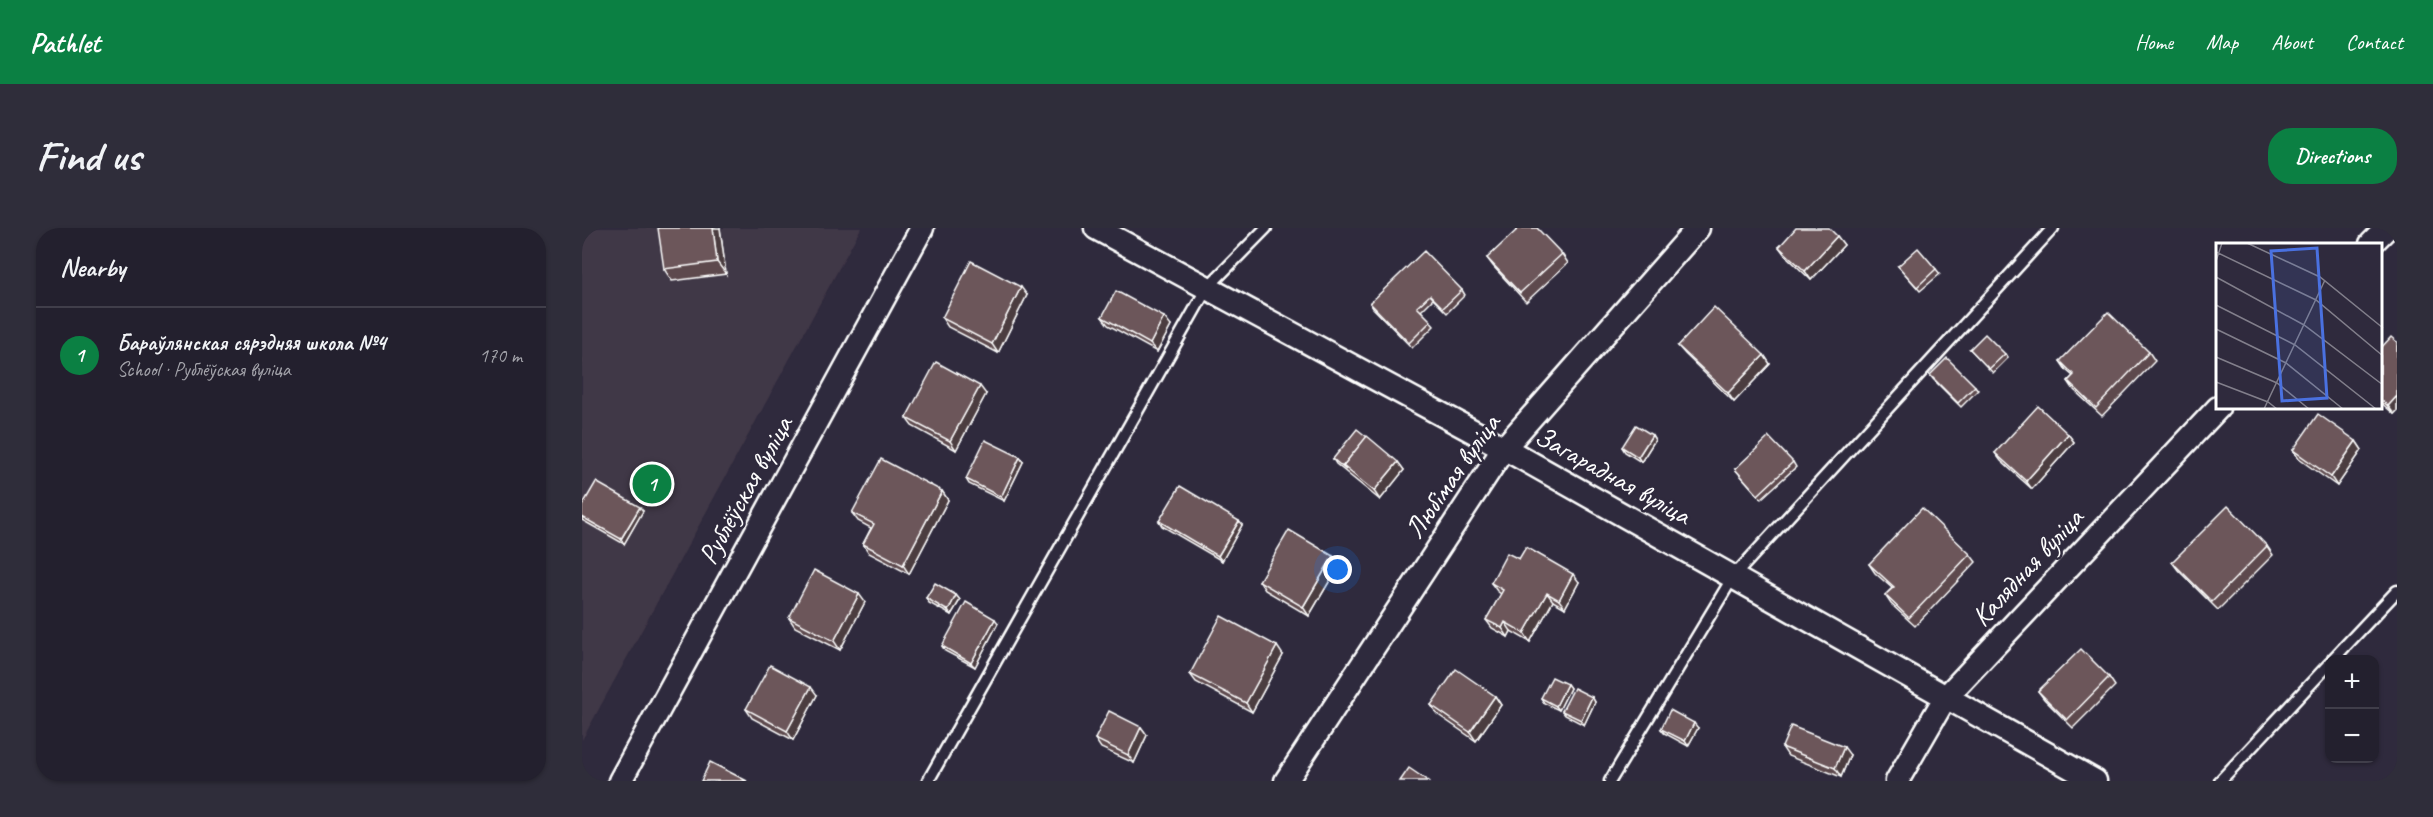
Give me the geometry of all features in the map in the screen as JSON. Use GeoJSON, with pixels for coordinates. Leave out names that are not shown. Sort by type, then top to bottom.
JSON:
{"type":"FeatureCollection","features":[{"type":"Feature","properties":{"kind":"street","name":"Рублёўская вуліца"},"geometry":{"type":"LineString","coordinates":[[620,781],[922,228]]}},
{"type":"Feature","properties":{"kind":"street","name":"Загарадная вуліца"},"geometry":{"type":"LineString","coordinates":[[1096,228],[1504,448],[2096,781]]}},
{"type":"Feature","properties":{"kind":"street","name":"Любімая вуліца"},"geometry":{"type":"LineString","coordinates":[[1286,781],[1504,448],[1698,228]]}},
{"type":"Feature","properties":{"kind":"street"},"geometry":{"type":"LineString","coordinates":[[2372,243],[2387,228]]}},
{"type":"Feature","properties":{"kind":"street","name":"Калядная вуліца"},"geometry":{"type":"LineString","coordinates":[[1897,781],[1945,698],[2216,410]]}},
{"type":"Feature","properties":{"kind":"lane"},"geometry":{"type":"LineString","coordinates":[[928,781],[1207,288],[1266,228]]}},
{"type":"Feature","properties":{"kind":"lane"},"geometry":{"type":"LineString","coordinates":[[1610,781],[1733,577],[2053,228]]}},
{"type":"Feature","properties":{"kind":"lane"},"geometry":{"type":"LineString","coordinates":[[2338,655],[2397,591]]}},
{"type":"Feature","properties":{"kind":"lane"},"geometry":{"type":"LineString","coordinates":[[2220,781],[2325,668]]}},
{"type":"Feature","properties":{"kind":"shaded area"},"geometry":{"type":"Polygon","coordinates":[[[582,228],[861,228],[582,740],[582,228]]]}},
{"type":"Feature","properties":{"kind":"building"},"geometry":{"type":"Polygon","coordinates":[[[658,228],[713,228],[717,262],[664,269],[658,228]]]}},
{"type":"Feature","properties":{"kind":"building"},"geometry":{"type":"Polygon","coordinates":[[[1519,228],[1537,228],[1562,254],[1520,293],[1487,258],[1519,228]]]}},
{"type":"Feature","properties":{"kind":"building"},"geometry":{"type":"Polygon","coordinates":[[[1796,228],[1829,228],[1837,236],[1805,271],[1779,247],[1796,228]]]}},
{"type":"Feature","properties":{"kind":"building"},"geometry":{"type":"Polygon","coordinates":[[[1918,248],[1936,269],[1917,287],[1898,266],[1918,248]]]}},
{"type":"Feature","properties":{"kind":"building"},"geometry":{"type":"Polygon","coordinates":[[[1424,251],[1462,290],[1443,308],[1430,295],[1417,307],[1431,321],[1409,343],[1370,303],[1424,251]]]}},
{"type":"Feature","properties":{"kind":"building"},"geometry":{"type":"Polygon","coordinates":[[[971,261],[1021,287],[992,344],[942,318],[971,261]]]}},
{"type":"Feature","properties":{"kind":"building"},"geometry":{"type":"Polygon","coordinates":[[[1116,291],[1164,317],[1150,344],[1102,317],[1116,291]]]}},
{"type":"Feature","properties":{"kind":"building"},"geometry":{"type":"Polygon","coordinates":[[[1714,307],[1764,355],[1728,393],[1678,346],[1714,307]]]}},
{"type":"Feature","properties":{"kind":"building"},"geometry":{"type":"Polygon","coordinates":[[[2108,312],[2149,352],[2096,408],[2068,381],[2074,375],[2060,361],[2108,312]]]}},
{"type":"Feature","properties":{"kind":"building"},"geometry":{"type":"Polygon","coordinates":[[[1985,334],[2005,354],[1989,369],[1970,349],[1985,334]]]}},
{"type":"Feature","properties":{"kind":"building"},"geometry":{"type":"Polygon","coordinates":[[[2391,337],[2397,342],[2397,396],[2388,406],[2382,401],[2382,347],[2391,337]]]}},
{"type":"Feature","properties":{"kind":"building"},"geometry":{"type":"Polygon","coordinates":[[[1947,358],[1975,386],[1958,403],[1930,375],[1947,358]]]}},
{"type":"Feature","properties":{"kind":"building"},"geometry":{"type":"Polygon","coordinates":[[[936,362],[980,386],[950,441],[906,418],[936,362]]]}},
{"type":"Feature","properties":{"kind":"building"},"geometry":{"type":"Polygon","coordinates":[[[2038,406],[2068,434],[2026,481],[1995,453],[2038,406]]]}},
{"type":"Feature","properties":{"kind":"building"},"geometry":{"type":"Polygon","coordinates":[[[2318,414],[2356,441],[2331,477],[2293,450],[2318,414]]]}},
{"type":"Feature","properties":{"kind":"building"},"geometry":{"type":"Polygon","coordinates":[[[1636,425],[1652,435],[1638,457],[1622,447],[1636,425]]]}},
{"type":"Feature","properties":{"kind":"building"},"geometry":{"type":"Polygon","coordinates":[[[1357,429],[1367,437],[1343,466],[1346,470],[1333,459],[1357,429]]]}},
{"type":"Feature","properties":{"kind":"building"},"geometry":{"type":"Polygon","coordinates":[[[1367,436],[1398,462],[1374,491],[1343,466],[1367,436]]]}},
{"type":"Feature","properties":{"kind":"building"},"geometry":{"type":"Polygon","coordinates":[[[1769,437],[1793,462],[1758,495],[1735,469],[1769,437]]]}},
{"type":"Feature","properties":{"kind":"building"},"geometry":{"type":"Polygon","coordinates":[[[985,440],[1020,457],[1001,497],[966,479],[985,440]]]}},
{"type":"Feature","properties":{"kind":"building"},"geometry":{"type":"Polygon","coordinates":[[[881,459],[942,491],[903,565],[863,544],[874,524],[852,513],[881,459]]]}},
{"type":"Feature","properties":{"kind":"building"},"geometry":{"type":"Polygon","coordinates":[[[596,482],[640,507],[621,539],[582,517],[582,506],[596,482]]]}},
{"type":"Feature","properties":{"kind":"building"},"geometry":{"type":"Polygon","coordinates":[[[1180,486],[1239,521],[1218,556],[1159,521],[1180,486]]]}},
{"type":"Feature","properties":{"kind":"building"},"geometry":{"type":"Polygon","coordinates":[[[2228,506],[2267,546],[2212,602],[2172,562],[2228,506]]]}},
{"type":"Feature","properties":{"kind":"building"},"geometry":{"type":"Polygon","coordinates":[[[1922,508],[1970,554],[1909,618],[1885,595],[1894,587],[1869,564],[1922,508]]]}},
{"type":"Feature","properties":{"kind":"building"},"geometry":{"type":"Polygon","coordinates":[[[1289,530],[1333,556],[1303,607],[1259,581],[1289,530]]]}},
{"type":"Feature","properties":{"kind":"building"},"geometry":{"type":"Polygon","coordinates":[[[1526,547],[1573,574],[1559,600],[1547,593],[1524,633],[1505,622],[1502,628],[1486,620],[1503,590],[1491,583],[1507,553],[1519,559],[1526,547]]]}},
{"type":"Feature","properties":{"kind":"building"},"geometry":{"type":"Polygon","coordinates":[[[814,570],[859,594],[834,641],[789,618],[814,570]]]}},
{"type":"Feature","properties":{"kind":"building"},"geometry":{"type":"Polygon","coordinates":[[[935,583],[956,595],[948,611],[926,598],[935,583]]]}},
{"type":"Feature","properties":{"kind":"building"},"geometry":{"type":"Polygon","coordinates":[[[966,602],[995,619],[971,663],[942,646],[966,602]]]}},
{"type":"Feature","properties":{"kind":"building"},"geometry":{"type":"Polygon","coordinates":[[[1221,616],[1277,646],[1246,703],[1190,674],[1221,616]]]}},
{"type":"Feature","properties":{"kind":"building"},"geometry":{"type":"Polygon","coordinates":[[[2081,649],[2109,677],[2067,720],[2038,691],[2081,649]]]}},
{"type":"Feature","properties":{"kind":"building"},"geometry":{"type":"Polygon","coordinates":[[[770,665],[811,687],[787,731],[746,709],[770,665]]]}},
{"type":"Feature","properties":{"kind":"building"},"geometry":{"type":"Polygon","coordinates":[[[1456,669],[1495,696],[1470,732],[1431,705],[1456,669]]]}},
{"type":"Feature","properties":{"kind":"building"},"geometry":{"type":"Polygon","coordinates":[[[1552,677],[1567,684],[1556,706],[1541,698],[1552,677]]]}},
{"type":"Feature","properties":{"kind":"building"},"geometry":{"type":"Polygon","coordinates":[[[1574,688],[1592,697],[1581,720],[1562,711],[1574,688]]]}},
{"type":"Feature","properties":{"kind":"building"},"geometry":{"type":"Polygon","coordinates":[[[1670,710],[1694,723],[1685,741],[1661,729],[1670,710]]]}},
{"type":"Feature","properties":{"kind":"building"},"geometry":{"type":"Polygon","coordinates":[[[1109,711],[1141,727],[1128,755],[1095,739],[1109,711]]]}},
{"type":"Feature","properties":{"kind":"building"},"geometry":{"type":"Polygon","coordinates":[[[1791,726],[1844,747],[1835,768],[1782,747],[1791,726]]]}},
{"type":"Feature","properties":{"kind":"building"},"geometry":{"type":"Polygon","coordinates":[[[710,762],[747,781],[701,781],[710,762]]]}},
{"type":"Feature","properties":{"kind":"building"},"geometry":{"type":"Polygon","coordinates":[[[1409,768],[1428,781],[1400,781],[1409,768]]]}},
{"type":"Feature","properties":{"kind":"place","name":"Бараўлянская сярэдняя школа №4"},"geometry":{"type":"Point","coordinates":[652,484]}}]}
